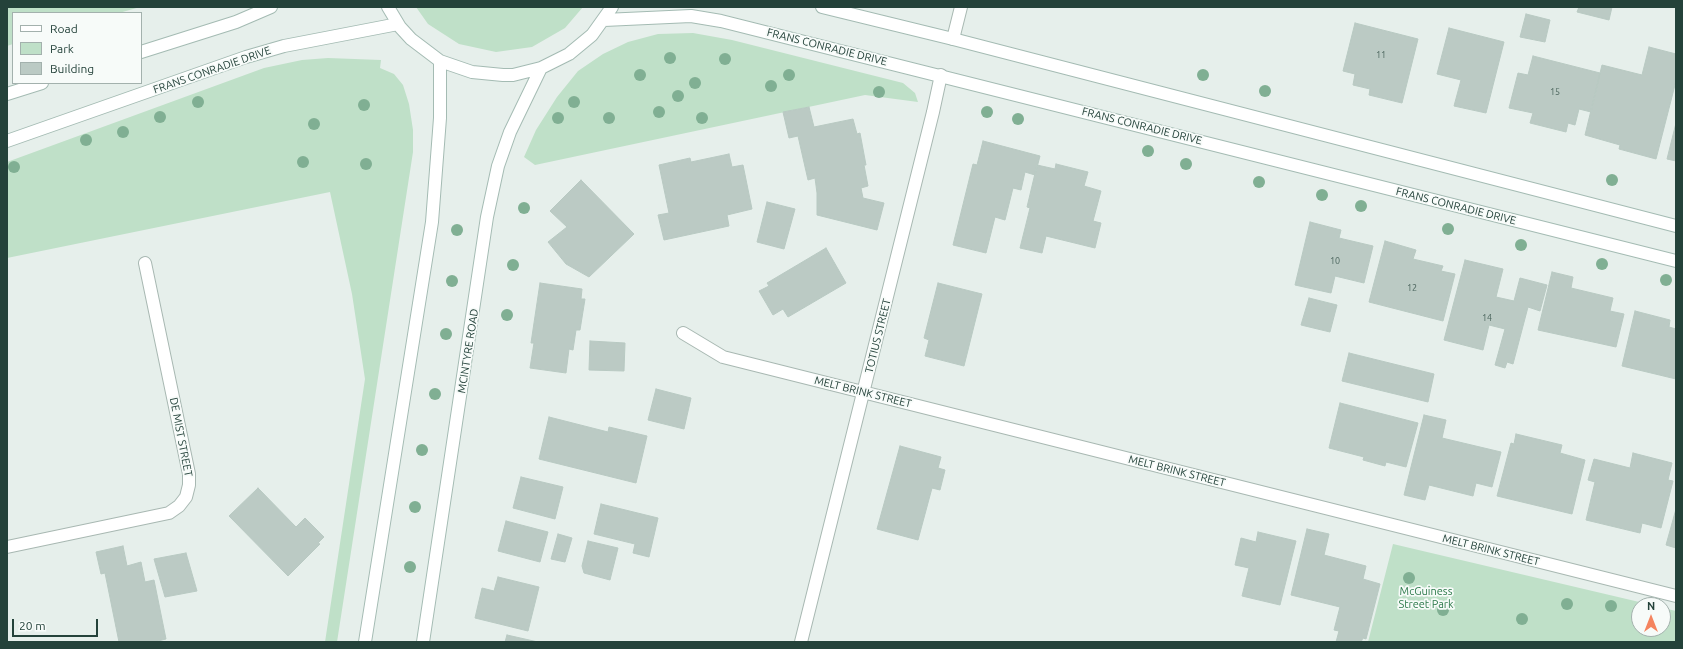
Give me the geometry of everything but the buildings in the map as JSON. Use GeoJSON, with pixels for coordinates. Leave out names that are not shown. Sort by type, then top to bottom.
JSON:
{"type":"FeatureCollection","features":[{"type":"Feature","properties":{"kind":"main road"},"geometry":{"type":"LineString","coordinates":[[142,52],[236,22],[270,7]]}},
{"type":"Feature","properties":{"kind":"main road"},"geometry":{"type":"LineString","coordinates":[[388,7],[398,24],[415,42],[440,61],[472,72],[493,74],[513,74],[541,68],[561,59],[577,49],[592,35],[612,7]]}},
{"type":"Feature","properties":{"kind":"main road"},"geometry":{"type":"LineString","coordinates":[[822,7],[953,39],[1676,226]]}},
{"type":"Feature","properties":{"kind":"main road"},"geometry":{"type":"LineString","coordinates":[[953,39],[960,7]]}},
{"type":"Feature","properties":{"kind":"main road","name":"FRANS CONRADIE DRIVE"},"geometry":{"type":"LineString","coordinates":[[604,20],[692,16],[721,21],[1676,261]]}},
{"type":"Feature","properties":{"kind":"main road","name":"FRANS CONRADIE DRIVE"},"geometry":{"type":"LineString","coordinates":[[7,142],[246,57],[284,46],[398,24]]}},
{"type":"Feature","properties":{"kind":"main road"},"geometry":{"type":"LineString","coordinates":[[365,642],[432,222],[440,118],[440,61]]}},
{"type":"Feature","properties":{"kind":"main road","name":"MCINTYRE ROAD"},"geometry":{"type":"LineString","coordinates":[[423,642],[487,217],[496,173],[510,132],[541,68]]}},
{"type":"Feature","properties":{"kind":"main road","name":"TOTIUS STREET"},"geometry":{"type":"LineString","coordinates":[[801,642],[941,76]]}},
{"type":"Feature","properties":{"kind":"main road"},"geometry":{"type":"LineString","coordinates":[[7,94],[39,84]]}},
{"type":"Feature","properties":{"kind":"main road","name":"DE MIST STREET"},"geometry":{"type":"LineString","coordinates":[[7,547],[169,513],[179,506],[186,496],[189,486],[189,474],[145,264]]}},
{"type":"Feature","properties":{"kind":"main road","name":"MELT BRINK STREET"},"geometry":{"type":"LineString","coordinates":[[683,333],[724,357],[1676,596]]}},
{"type":"Feature","properties":{"kind":"green space"},"geometry":{"type":"Polygon","coordinates":[[[7,7],[140,7],[122,12],[12,12],[12,44],[7,46],[7,7]]]}},
{"type":"Feature","properties":{"kind":"green space"},"geometry":{"type":"Polygon","coordinates":[[[416,7],[583,7],[565,28],[532,47],[496,52],[459,44],[428,24],[416,7]]]}},
{"type":"Feature","properties":{"kind":"green space"},"geometry":{"type":"Polygon","coordinates":[[[693,33],[732,40],[903,83],[915,93],[918,102],[865,95],[535,165],[524,157],[536,130],[557,97],[578,71],[603,54],[628,42],[658,34],[693,33]]]}},
{"type":"Feature","properties":{"kind":"green space"},"geometry":{"type":"Polygon","coordinates":[[[328,58],[381,60],[380,68],[394,74],[403,85],[409,104],[413,130],[413,152],[337,642],[325,642],[365,379],[352,294],[330,192],[7,258],[7,162],[264,68],[302,60],[328,58]]]}},
{"type":"Feature","properties":{"kind":"green space","name":"McGuiness Street Park"},"geometry":{"type":"Polygon","coordinates":[[[1393,544],[1631,600],[1631,637],[1671,637],[1671,610],[1676,611],[1676,642],[1368,642],[1393,544]]]}}]}
